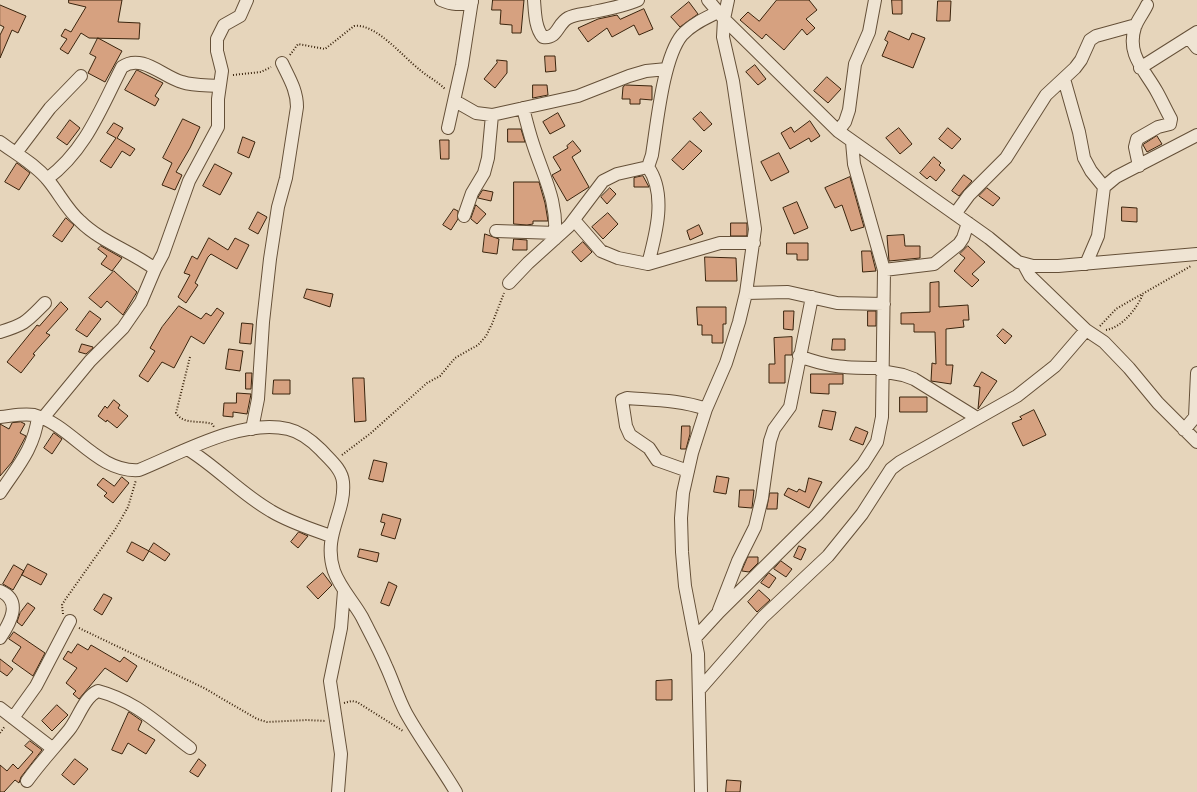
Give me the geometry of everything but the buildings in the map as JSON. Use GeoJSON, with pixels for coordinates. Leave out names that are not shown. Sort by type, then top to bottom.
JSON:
{"type":"FeatureCollection","features":[{"type":"Feature","properties":{"kind":"street"},"geometry":{"type":"LineString","coordinates":[[0,493],[32,445],[40,417],[90,361],[123,328],[135,312],[155,269],[164,254],[189,181],[218,127],[221,80],[217,39],[224,25],[240,16],[247,0]]}},
{"type":"Feature","properties":{"kind":"street"},"geometry":{"type":"LineString","coordinates":[[441,0],[451,4],[460,5],[472,1],[455,98],[448,128]]}},
{"type":"Feature","properties":{"kind":"street"},"geometry":{"type":"LineString","coordinates":[[534,0],[536,21],[540,34],[543,38],[549,38],[554,36],[561,25],[569,17],[625,5],[638,0]]}},
{"type":"Feature","properties":{"kind":"street"},"geometry":{"type":"LineString","coordinates":[[708,0],[721,15],[838,131],[989,238],[1018,262],[1024,265],[1038,266],[1086,264],[1197,254]]}},
{"type":"Feature","properties":{"kind":"street"},"geometry":{"type":"LineString","coordinates":[[701,792],[699,690],[696,637],[686,586],[682,552],[681,518],[683,493],[706,409],[726,363],[746,293],[755,229],[733,81],[723,37],[721,15],[728,0]]}},
{"type":"Feature","properties":{"kind":"street"},"geometry":{"type":"LineString","coordinates":[[838,131],[845,122],[855,64],[869,32],[875,0]]}},
{"type":"Feature","properties":{"kind":"street"},"geometry":{"type":"LineString","coordinates":[[1139,166],[1135,147],[1137,139],[1158,126],[1170,124],[1171,119],[1156,91],[1140,68],[1133,43],[1136,25],[1147,5]]}},
{"type":"Feature","properties":{"kind":"street"},"geometry":{"type":"LineString","coordinates":[[648,264],[656,229],[658,195],[654,177],[648,167],[652,154],[667,69],[674,47],[682,36],[699,22],[721,15]]}},
{"type":"Feature","properties":{"kind":"street"},"geometry":{"type":"LineString","coordinates":[[955,214],[969,195],[1006,158],[1046,95],[1064,79],[1081,60],[1093,37],[1136,25]]}},
{"type":"Feature","properties":{"kind":"street"},"geometry":{"type":"LineString","coordinates":[[1140,68],[1193,35],[1197,48]]}},
{"type":"Feature","properties":{"kind":"street"},"geometry":{"type":"LineString","coordinates":[[47,179],[66,164],[81,145],[103,108],[122,67],[126,64],[132,62],[143,63],[183,83],[221,80]]}},
{"type":"Feature","properties":{"kind":"street"},"geometry":{"type":"LineString","coordinates":[[252,429],[258,399],[269,266],[278,207],[286,178],[297,107],[297,95],[282,63]]}},
{"type":"Feature","properties":{"kind":"street"},"geometry":{"type":"LineString","coordinates":[[455,98],[476,113],[492,115],[578,96],[614,81],[646,71],[667,69]]}},
{"type":"Feature","properties":{"kind":"street"},"geometry":{"type":"LineString","coordinates":[[16,153],[50,108],[81,76]]}},
{"type":"Feature","properties":{"kind":"street"},"geometry":{"type":"LineString","coordinates":[[1064,79],[1079,132],[1084,158],[1091,171],[1104,187]]}},
{"type":"Feature","properties":{"kind":"street"},"geometry":{"type":"LineString","coordinates":[[523,108],[533,144],[554,205],[556,236]]}},
{"type":"Feature","properties":{"kind":"street"},"geometry":{"type":"LineString","coordinates":[[464,216],[472,193],[484,173],[488,158],[492,115]]}},
{"type":"Feature","properties":{"kind":"street"},"geometry":{"type":"LineString","coordinates":[[1086,264],[1094,249],[1098,236],[1104,187],[1116,177],[1197,135]]}},
{"type":"Feature","properties":{"kind":"street"},"geometry":{"type":"LineString","coordinates":[[0,142],[16,153],[47,179],[78,221],[90,230],[141,258],[155,269]]}},
{"type":"Feature","properties":{"kind":"street"},"geometry":{"type":"LineString","coordinates":[[696,637],[719,612],[817,515],[864,464],[872,452],[880,432],[882,417],[881,369],[884,270],[854,164],[852,142]]}},
{"type":"Feature","properties":{"kind":"street"},"geometry":{"type":"LineString","coordinates":[[509,283],[574,220],[603,181],[617,174],[648,167]]}},
{"type":"Feature","properties":{"kind":"street"},"geometry":{"type":"LineString","coordinates":[[574,220],[601,251],[618,258],[648,264],[720,243],[754,243]]}},
{"type":"Feature","properties":{"kind":"street"},"geometry":{"type":"LineString","coordinates":[[884,270],[934,264],[959,244],[963,238],[968,223]]}},
{"type":"Feature","properties":{"kind":"street"},"geometry":{"type":"LineString","coordinates":[[496,231],[556,236]]}},
{"type":"Feature","properties":{"kind":"street"},"geometry":{"type":"LineString","coordinates":[[1024,265],[1030,276],[1093,332],[1129,368],[1158,403],[1197,442]]}},
{"type":"Feature","properties":{"kind":"street"},"geometry":{"type":"LineString","coordinates":[[746,293],[788,292],[837,303],[884,304]]}},
{"type":"Feature","properties":{"kind":"street"},"geometry":{"type":"LineString","coordinates":[[719,612],[733,572],[755,527],[762,498],[770,441],[774,429],[790,407],[812,297]]}},
{"type":"Feature","properties":{"kind":"street"},"geometry":{"type":"LineString","coordinates":[[0,332],[19,327],[45,303]]}},
{"type":"Feature","properties":{"kind":"street"},"geometry":{"type":"LineString","coordinates":[[699,690],[763,617],[828,556],[862,514],[892,469],[900,462],[1017,396],[1038,381],[1093,332]]}},
{"type":"Feature","properties":{"kind":"street"},"geometry":{"type":"LineString","coordinates":[[799,356],[819,364],[881,369],[903,375],[914,380],[977,418]]}},
{"type":"Feature","properties":{"kind":"street"},"geometry":{"type":"LineString","coordinates":[[1184,430],[1195,417],[1197,373]]}},
{"type":"Feature","properties":{"kind":"street"},"geometry":{"type":"LineString","coordinates":[[688,471],[657,460],[649,448],[630,435],[626,426],[622,400],[627,398],[673,401],[694,404],[706,409]]}},
{"type":"Feature","properties":{"kind":"street"},"geometry":{"type":"LineString","coordinates":[[0,417],[20,415],[40,417],[54,423],[109,463],[122,469],[136,470],[206,443],[252,429],[278,427],[294,431],[313,442],[342,475],[343,486],[331,536],[331,553],[334,570],[344,591],[360,614],[385,664],[405,711],[438,760],[456,792]]}},
{"type":"Feature","properties":{"kind":"street"},"geometry":{"type":"LineString","coordinates":[[189,450],[210,462],[219,472],[272,512],[331,536]]}},
{"type":"Feature","properties":{"kind":"street"},"geometry":{"type":"LineString","coordinates":[[0,591],[12,600],[13,614],[0,638]]}},
{"type":"Feature","properties":{"kind":"street"},"geometry":{"type":"LineString","coordinates":[[338,792],[341,754],[331,701],[330,681],[331,670],[341,628],[344,591]]}},
{"type":"Feature","properties":{"kind":"street"},"geometry":{"type":"LineString","coordinates":[[12,718],[36,686],[70,621]]}},
{"type":"Feature","properties":{"kind":"street"},"geometry":{"type":"LineString","coordinates":[[27,781],[52,748],[69,730],[90,697],[98,690],[127,701],[143,710],[190,748]]}},
{"type":"Feature","properties":{"kind":"street"},"geometry":{"type":"LineString","coordinates":[[0,708],[52,748]]}},
{"type":"Feature","properties":{"kind":"path"},"geometry":{"type":"LineString","coordinates":[[221,80],[261,72],[282,63],[289,57],[298,44],[325,49],[354,26],[360,25],[367,27],[379,35],[420,71],[438,82],[455,98]]}},
{"type":"Feature","properties":{"kind":"path"},"geometry":{"type":"LineString","coordinates":[[1093,332],[1116,309],[1197,263]]}},
{"type":"Feature","properties":{"kind":"path"},"geometry":{"type":"LineString","coordinates":[[333,463],[371,434],[428,383],[440,376],[455,358],[478,346],[486,336],[492,324],[509,283]]}},
{"type":"Feature","properties":{"kind":"path"},"geometry":{"type":"LineString","coordinates":[[1093,332],[1109,329],[1124,320],[1137,306],[1143,293]]}},
{"type":"Feature","properties":{"kind":"path"},"geometry":{"type":"LineString","coordinates":[[190,357],[176,413],[178,416],[188,421],[212,424],[213,430],[206,443]]}},
{"type":"Feature","properties":{"kind":"path"},"geometry":{"type":"LineString","coordinates":[[136,470],[134,492],[121,520],[62,605],[63,613],[81,630],[130,651],[204,688],[257,719],[267,722],[307,720],[323,722],[335,718]]}},
{"type":"Feature","properties":{"kind":"path"},"geometry":{"type":"LineString","coordinates":[[331,701],[340,704],[352,701],[357,702],[412,737],[422,738]]}}]}
